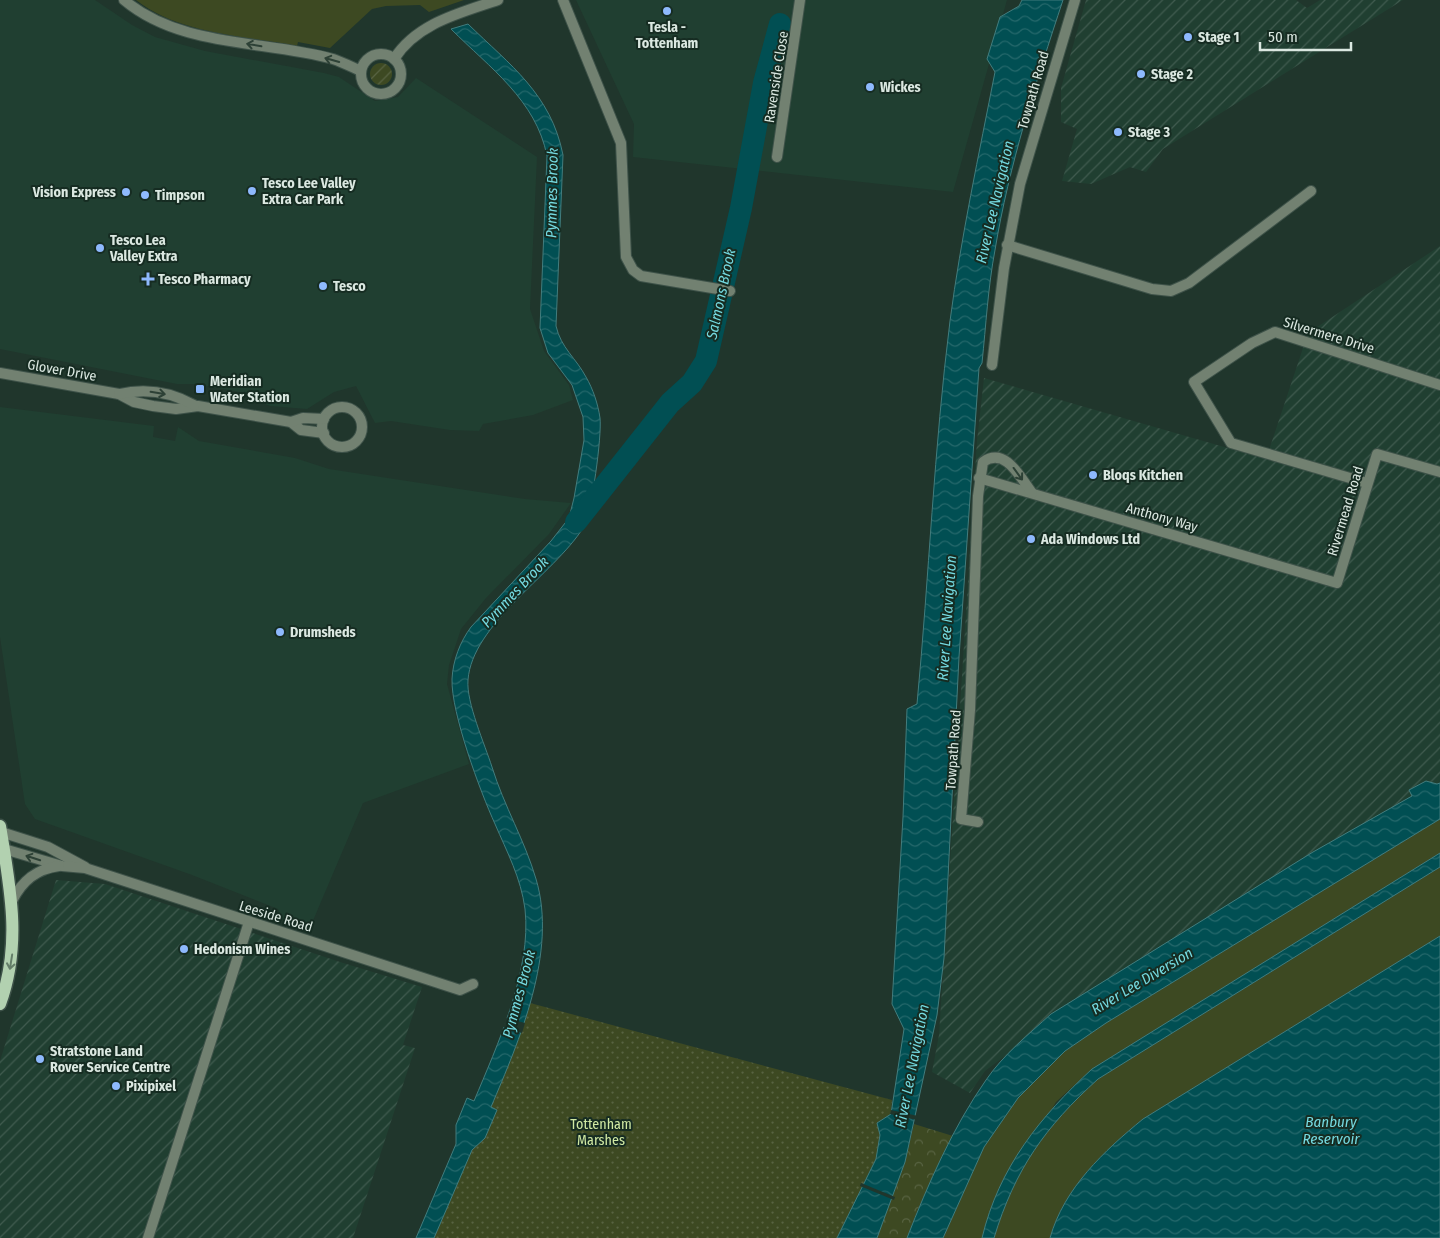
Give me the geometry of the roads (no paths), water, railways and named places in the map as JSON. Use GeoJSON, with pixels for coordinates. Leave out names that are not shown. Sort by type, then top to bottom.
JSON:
{"type":"FeatureCollection","features":[{"type":"Feature","properties":{"kind":"main road"},"geometry":{"type":"LineString","coordinates":[[0,830],[12,901],[14,932],[12,958],[0,1004]]}},
{"type":"Feature","properties":{"kind":"street"},"geometry":{"type":"LineString","coordinates":[[124,0],[162,24],[198,35],[333,60],[362,70]]}},
{"type":"Feature","properties":{"kind":"street"},"geometry":{"type":"LineString","coordinates":[[394,59],[404,44],[432,24],[498,0]]}},
{"type":"Feature","properties":{"kind":"street"},"geometry":{"type":"LineString","coordinates":[[563,0],[621,143],[626,257],[629,264],[641,276],[730,291]]}},
{"type":"Feature","properties":{"kind":"street","name":"Ravenside Close"},"geometry":{"type":"LineString","coordinates":[[777,157],[800,0]]}},
{"type":"Feature","properties":{"kind":"street","name":"Towpath Road"},"geometry":{"type":"LineString","coordinates":[[992,366],[1007,245],[1020,184],[1075,0]]}},
{"type":"Feature","properties":{"kind":"street"},"geometry":{"type":"LineString","coordinates":[[383,54],[394,59],[400,68],[400,80],[389,92],[377,93],[371,91],[363,82],[362,70],[363,65],[372,57],[383,54]]}},
{"type":"Feature","properties":{"kind":"street"},"geometry":{"type":"LineString","coordinates":[[1007,245],[1152,289],[1171,290],[1189,283],[1311,192]]}},
{"type":"Feature","properties":{"kind":"street","name":"Silvermere Drive"},"geometry":{"type":"LineString","coordinates":[[1367,483],[1232,443],[1194,382],[1252,343],[1275,332],[1440,386]]}},
{"type":"Feature","properties":{"kind":"street","name":"Glover Drive"},"geometry":{"type":"LineString","coordinates":[[0,373],[119,394],[136,390],[169,394],[178,396],[194,405],[291,422],[301,430],[324,433]]}},
{"type":"Feature","properties":{"kind":"street"},"geometry":{"type":"LineString","coordinates":[[349,408],[359,416],[362,428],[353,443],[342,446],[331,443],[324,433],[324,419],[334,409],[349,408]]}},
{"type":"Feature","properties":{"kind":"street","name":"Glover Drive"},"geometry":{"type":"LineString","coordinates":[[291,422],[302,418],[324,419]]}},
{"type":"Feature","properties":{"kind":"street","name":"Rivermead Road"},"geometry":{"type":"LineString","coordinates":[[1337,583],[1377,454],[1440,472]]}},
{"type":"Feature","properties":{"kind":"street","name":"Towpath Road"},"geometry":{"type":"LineString","coordinates":[[978,822],[961,819],[970,710],[979,478],[983,462],[989,458],[1000,458],[1008,461],[1032,493]]}},
{"type":"Feature","properties":{"kind":"street","name":"Anthony Way"},"geometry":{"type":"LineString","coordinates":[[979,478],[1337,583]]}},
{"type":"Feature","properties":{"kind":"street","name":"Leeside Road"},"geometry":{"type":"LineString","coordinates":[[0,830],[48,847],[85,868],[249,922],[460,990],[473,984]]}},
{"type":"Feature","properties":{"kind":"street","name":"Leeside Road"},"geometry":{"type":"LineString","coordinates":[[3,854],[62,866],[85,868]]}},
{"type":"Feature","properties":{"kind":"street","name":"Leeside Road"},"geometry":{"type":"LineString","coordinates":[[12,901],[21,885],[30,876],[49,868],[62,866]]}},
{"type":"Feature","properties":{"kind":"street"},"geometry":{"type":"LineString","coordinates":[[148,1238],[249,922]]}},
{"type":"Feature","properties":{"kind":"water","name":"River Lee Navigation"},"geometry":{"type":"Polygon","coordinates":[[[1022,0],[1063,0],[1033,93],[1008,187],[993,264],[982,363],[979,368],[959,657],[944,958],[937,1015],[905,1162],[877,1238],[837,1238],[876,1159],[880,1135],[877,1123],[891,1114],[904,1029],[892,1004],[907,709],[917,704],[944,369],[959,258],[995,72],[987,59],[1000,17],[1019,6],[1022,0]]]}},
{"type":"Feature","properties":{"kind":"water","name":"Pymmes Brook"},"geometry":{"type":"Polygon","coordinates":[[[468,24],[527,82],[549,115],[557,134],[563,155],[556,326],[561,341],[591,386],[598,407],[600,427],[593,491],[583,528],[570,545],[498,619],[473,659],[468,680],[470,700],[477,724],[502,796],[536,879],[542,907],[542,936],[539,966],[532,996],[513,1054],[491,1107],[497,1110],[485,1138],[472,1150],[434,1238],[416,1238],[456,1144],[456,1125],[467,1098],[474,1101],[502,1032],[518,982],[526,933],[525,909],[517,876],[482,792],[461,731],[453,694],[452,679],[454,665],[460,645],[471,627],[551,541],[569,518],[584,440],[583,417],[572,385],[548,353],[540,328],[547,156],[533,118],[522,101],[510,86],[451,29],[468,24]]]}},
{"type":"Feature","properties":{"kind":"water","name":"River Lee Diversion"},"geometry":{"type":"Polygon","coordinates":[[[1426,781],[1440,783],[1440,819],[1106,1023],[1065,1051],[1018,1098],[984,1147],[943,1238],[907,1238],[942,1156],[974,1098],[1000,1062],[1051,1014],[1313,852],[1412,796],[1409,790],[1426,781]]]}},
{"type":"Feature","properties":{"kind":"water"},"geometry":{"type":"Polygon","coordinates":[[[1440,853],[1440,867],[1098,1079],[1062,1114],[1047,1132],[1022,1170],[1002,1213],[994,1238],[982,1238],[989,1212],[999,1188],[1024,1145],[1055,1106],[1092,1069],[1440,853]]]}},
{"type":"Feature","properties":{"kind":"water","name":"Banbury Reservoir"},"geometry":{"type":"Polygon","coordinates":[[[1440,936],[1440,1238],[1050,1238],[1056,1220],[1075,1187],[1114,1144],[1143,1119],[1440,936]]]}},
{"type":"Feature","properties":{"kind":"waterway","name":"Salmons Brook"},"geometry":{"type":"LineString","coordinates":[[576,522],[670,403],[692,383],[706,361],[741,208],[764,83],[780,24]]}},
{"type":"Feature","properties":{"kind":"place","name":"Tesla - Tottenham"},"geometry":{"type":"Point","coordinates":[667,11]}},
{"type":"Feature","properties":{"kind":"place","name":"Stage 1"},"geometry":{"type":"Point","coordinates":[1188,37]}},
{"type":"Feature","properties":{"kind":"place","name":"Stage 2"},"geometry":{"type":"Point","coordinates":[1141,74]}},
{"type":"Feature","properties":{"kind":"place","name":"Wickes"},"geometry":{"type":"Point","coordinates":[870,87]}},
{"type":"Feature","properties":{"kind":"place","name":"Stage 3"},"geometry":{"type":"Point","coordinates":[1118,132]}},
{"type":"Feature","properties":{"kind":"place","name":"Tesco Lee Valley Extra Car Park"},"geometry":{"type":"Point","coordinates":[252,191]}},
{"type":"Feature","properties":{"kind":"place","name":"Vision Express"},"geometry":{"type":"Point","coordinates":[126,192]}},
{"type":"Feature","properties":{"kind":"place","name":"Timpson"},"geometry":{"type":"Point","coordinates":[145,195]}},
{"type":"Feature","properties":{"kind":"place","name":"Tesco Lea Valley Extra"},"geometry":{"type":"Point","coordinates":[100,248]}},
{"type":"Feature","properties":{"kind":"place","name":"Tesco Pharmacy"},"geometry":{"type":"Point","coordinates":[148,279]}},
{"type":"Feature","properties":{"kind":"place","name":"Tesco"},"geometry":{"type":"Point","coordinates":[323,286]}},
{"type":"Feature","properties":{"kind":"place","name":"Meridian Water Station"},"geometry":{"type":"Point","coordinates":[200,389]}},
{"type":"Feature","properties":{"kind":"place","name":"Bloqs Kitchen"},"geometry":{"type":"Point","coordinates":[1093,475]}},
{"type":"Feature","properties":{"kind":"place","name":"Ada Windows Ltd"},"geometry":{"type":"Point","coordinates":[1031,539]}},
{"type":"Feature","properties":{"kind":"place","name":"Drumsheds"},"geometry":{"type":"Point","coordinates":[280,632]}},
{"type":"Feature","properties":{"kind":"place","name":"Hedonism Wines"},"geometry":{"type":"Point","coordinates":[184,949]}},
{"type":"Feature","properties":{"kind":"place","name":"Stratstone Land Rover Service Centre"},"geometry":{"type":"Point","coordinates":[40,1059]}},
{"type":"Feature","properties":{"kind":"place","name":"Pixipixel"},"geometry":{"type":"Point","coordinates":[116,1086]}},
{"type":"Feature","properties":{"kind":"park label","name":"Tottenham Marshes"},"geometry":{"type":"Point","coordinates":[601,1132]}}]}
